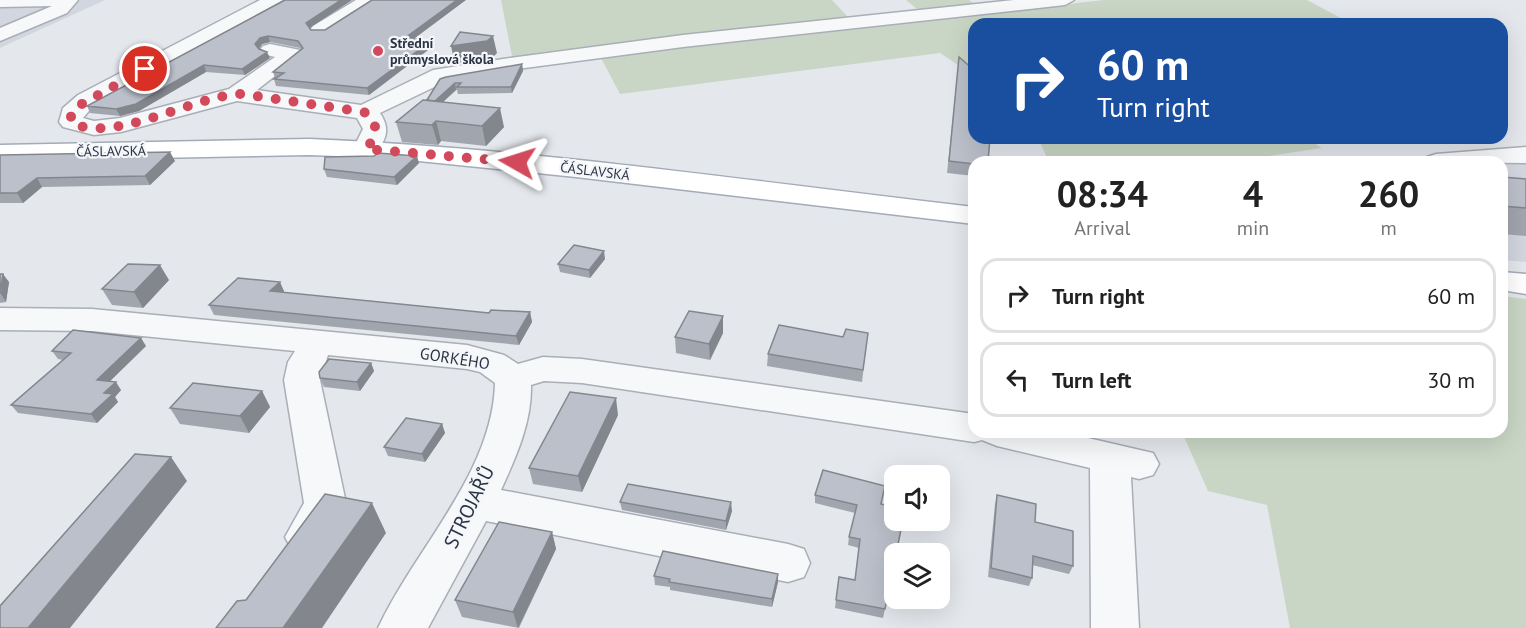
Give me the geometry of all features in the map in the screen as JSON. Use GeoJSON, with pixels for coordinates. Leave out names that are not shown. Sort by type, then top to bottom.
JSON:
{"type":"FeatureCollection","features":[{"type":"Feature","properties":{"kind":"main road","name":"ČÁSLAVSKÁ"},"geometry":{"type":"LineString","coordinates":[[0,153],[366,149],[553,166],[968,215]]}},
{"type":"Feature","properties":{"kind":"main road"},"geometry":{"type":"LineString","coordinates":[[1508,282],[1526,284]]}},
{"type":"Feature","properties":{"kind":"street"},"geometry":{"type":"LineString","coordinates":[[0,2],[62,0]]}},
{"type":"Feature","properties":{"kind":"street"},"geometry":{"type":"LineString","coordinates":[[0,35],[60,9],[69,0]]}},
{"type":"Feature","properties":{"kind":"street"},"geometry":{"type":"LineString","coordinates":[[270,50],[293,54],[237,94],[121,125],[84,127],[71,122],[69,118],[71,113],[86,100],[274,0]]}},
{"type":"Feature","properties":{"kind":"street"},"geometry":{"type":"LineString","coordinates":[[320,30],[369,0]]}},
{"type":"Feature","properties":{"kind":"street"},"geometry":{"type":"LineString","coordinates":[[364,112],[441,75],[503,64],[683,41],[1065,0]]}},
{"type":"Feature","properties":{"kind":"street"},"geometry":{"type":"LineString","coordinates":[[0,15],[30,1]]}},
{"type":"Feature","properties":{"kind":"street"},"geometry":{"type":"LineString","coordinates":[[237,94],[364,112],[370,116],[376,129],[376,134],[366,149]]}},
{"type":"Feature","properties":{"kind":"street"},"geometry":{"type":"LineString","coordinates":[[1508,156],[1526,155]]}},
{"type":"Feature","properties":{"kind":"street","name":"GORKÉHO"},"geometry":{"type":"LineString","coordinates":[[0,319],[92,320],[480,359],[502,368],[513,378]]}},
{"type":"Feature","properties":{"kind":"street"},"geometry":{"type":"LineString","coordinates":[[286,563],[322,515],[324,503],[302,380],[306,362],[318,341]]}},
{"type":"Feature","properties":{"kind":"street"},"geometry":{"type":"LineString","coordinates":[[513,378],[543,369],[582,371],[968,427]]}},
{"type":"Feature","properties":{"kind":"street","name":"STROJAŘŮ"},"geometry":{"type":"LineString","coordinates":[[402,628],[447,554],[474,502],[512,414],[516,390],[513,378]]}},
{"type":"Feature","properties":{"kind":"street"},"geometry":{"type":"LineString","coordinates":[[1023,438],[1124,461],[1115,628]]}},
{"type":"Feature","properties":{"kind":"street"},"geometry":{"type":"LineString","coordinates":[[474,502],[788,562]]}},
{"type":"Feature","properties":{"kind":"shaded area"},"geometry":{"type":"Polygon","coordinates":[[[0,0],[105,0],[0,48],[0,0]]]}},
{"type":"Feature","properties":{"kind":"shaded area"},"geometry":{"type":"Polygon","coordinates":[[[1526,161],[1526,262],[1508,260],[1508,162],[1526,161]]]}},
{"type":"Feature","properties":{"kind":"green space"},"geometry":{"type":"Polygon","coordinates":[[[501,0],[832,0],[849,18],[576,48],[513,61],[501,0]]]}},
{"type":"Feature","properties":{"kind":"green space"},"geometry":{"type":"Polygon","coordinates":[[[906,0],[969,0],[978,6],[921,12],[906,0]]]}},
{"type":"Feature","properties":{"kind":"green space"},"geometry":{"type":"Polygon","coordinates":[[[1104,0],[1307,0],[1341,18],[968,18],[968,72],[940,53],[620,94],[600,56],[1104,0]]]}},
{"type":"Feature","properties":{"kind":"green space"},"geometry":{"type":"Polygon","coordinates":[[[1041,144],[1316,144],[1322,148],[1269,156],[1046,156],[1041,144]]]}},
{"type":"Feature","properties":{"kind":"green space"},"geometry":{"type":"Polygon","coordinates":[[[1508,297],[1526,299],[1526,628],[1290,628],[1267,505],[1208,491],[1185,438],[1508,438],[1508,297]]]}},
{"type":"Feature","properties":{"kind":"building"},"geometry":{"type":"Polygon","coordinates":[[[285,0],[341,0],[306,23],[311,30],[325,30],[372,0],[457,0],[405,38],[431,41],[367,88],[274,79],[284,73],[273,72],[303,48],[298,41],[268,36],[260,38],[255,44],[259,49],[267,52],[242,69],[204,65],[136,104],[116,109],[87,106],[285,0]]]}},
{"type":"Feature","properties":{"kind":"building"},"geometry":{"type":"Polygon","coordinates":[[[460,32],[493,36],[487,41],[451,46],[460,32]]]}},
{"type":"Feature","properties":{"kind":"building"},"geometry":{"type":"Polygon","coordinates":[[[959,57],[968,65],[968,144],[990,144],[988,156],[968,156],[968,163],[949,161],[959,57]]]}},
{"type":"Feature","properties":{"kind":"building"},"geometry":{"type":"Polygon","coordinates":[[[522,64],[511,87],[457,87],[461,83],[455,83],[435,101],[427,100],[440,79],[522,64]]]}},
{"type":"Feature","properties":{"kind":"building"},"geometry":{"type":"Polygon","coordinates":[[[423,100],[500,108],[482,126],[436,121],[432,125],[396,122],[423,100]]]}},
{"type":"Feature","properties":{"kind":"building"},"geometry":{"type":"Polygon","coordinates":[[[170,152],[145,176],[37,178],[17,193],[0,193],[0,155],[170,152]]]}},
{"type":"Feature","properties":{"kind":"building"},"geometry":{"type":"Polygon","coordinates":[[[378,153],[417,156],[394,177],[324,169],[325,157],[374,156],[378,153]]]}},
{"type":"Feature","properties":{"kind":"building"},"geometry":{"type":"Polygon","coordinates":[[[1508,178],[1526,179],[1526,208],[1508,206],[1508,178]]]}},
{"type":"Feature","properties":{"kind":"building"},"geometry":{"type":"Polygon","coordinates":[[[574,245],[604,251],[589,270],[558,264],[574,245]]]}},
{"type":"Feature","properties":{"kind":"building"},"geometry":{"type":"Polygon","coordinates":[[[128,264],[160,265],[134,292],[102,289],[128,264]]]}},
{"type":"Feature","properties":{"kind":"building"},"geometry":{"type":"Polygon","coordinates":[[[0,274],[3,274],[0,294],[0,274]]]}},
{"type":"Feature","properties":{"kind":"building"},"geometry":{"type":"Polygon","coordinates":[[[238,278],[280,282],[270,291],[489,313],[491,310],[530,312],[516,336],[209,305],[238,278]]]}},
{"type":"Feature","properties":{"kind":"building"},"geometry":{"type":"Polygon","coordinates":[[[689,311],[723,316],[709,344],[675,337],[689,311]]]}},
{"type":"Feature","properties":{"kind":"building"},"geometry":{"type":"Polygon","coordinates":[[[779,325],[843,337],[846,329],[868,333],[863,370],[768,354],[779,325]]]}},
{"type":"Feature","properties":{"kind":"building"},"geometry":{"type":"Polygon","coordinates":[[[73,330],[141,338],[97,380],[116,382],[104,393],[113,394],[91,414],[11,405],[71,353],[52,351],[73,330]]]}},
{"type":"Feature","properties":{"kind":"building"},"geometry":{"type":"Polygon","coordinates":[[[329,359],[371,363],[357,382],[320,378],[319,372],[329,359]]]}},
{"type":"Feature","properties":{"kind":"building"},"geometry":{"type":"Polygon","coordinates":[[[193,383],[262,391],[240,416],[170,408],[193,383]]]}},
{"type":"Feature","properties":{"kind":"building"},"geometry":{"type":"Polygon","coordinates":[[[570,392],[616,398],[578,476],[529,468],[570,392]]]}},
{"type":"Feature","properties":{"kind":"building"},"geometry":{"type":"Polygon","coordinates":[[[406,418],[442,424],[422,454],[384,447],[406,418]]]}},
{"type":"Feature","properties":{"kind":"building"},"geometry":{"type":"Polygon","coordinates":[[[135,454],[171,457],[28,628],[0,628],[0,606],[135,454]]]}},
{"type":"Feature","properties":{"kind":"building"},"geometry":{"type":"Polygon","coordinates":[[[823,470],[884,486],[881,504],[884,505],[884,531],[901,531],[898,543],[884,543],[884,609],[836,600],[839,577],[855,580],[860,539],[849,537],[857,505],[815,495],[823,470]]]}},
{"type":"Feature","properties":{"kind":"building"},"geometry":{"type":"Polygon","coordinates":[[[628,484],[731,502],[726,521],[620,502],[628,484]]]}},
{"type":"Feature","properties":{"kind":"building"},"geometry":{"type":"Polygon","coordinates":[[[325,494],[372,503],[283,628],[216,628],[237,601],[246,600],[325,494]]]}},
{"type":"Feature","properties":{"kind":"building"},"geometry":{"type":"Polygon","coordinates":[[[997,495],[1036,504],[1035,522],[1073,531],[1073,566],[1033,556],[1032,578],[991,568],[997,495]]]}},
{"type":"Feature","properties":{"kind":"building"},"geometry":{"type":"Polygon","coordinates":[[[499,522],[552,532],[513,612],[455,600],[499,522]]]}},
{"type":"Feature","properties":{"kind":"building"},"geometry":{"type":"Polygon","coordinates":[[[663,551],[778,574],[772,599],[669,582],[670,579],[654,576],[663,551]]]}},
{"type":"Feature","properties":{"kind":"place","name":"Střední průmyslová škola"},"geometry":{"type":"Point","coordinates":[378,51]}},
{"type":"Feature","properties":{"kind":"route"},"geometry":{"type":"LineString","coordinates":[[145,69],[80,105],[71,113],[69,118],[71,122],[94,128],[121,125],[223,96],[242,94],[364,112],[370,116],[376,129],[376,134],[366,149],[517,162]]}}]}
